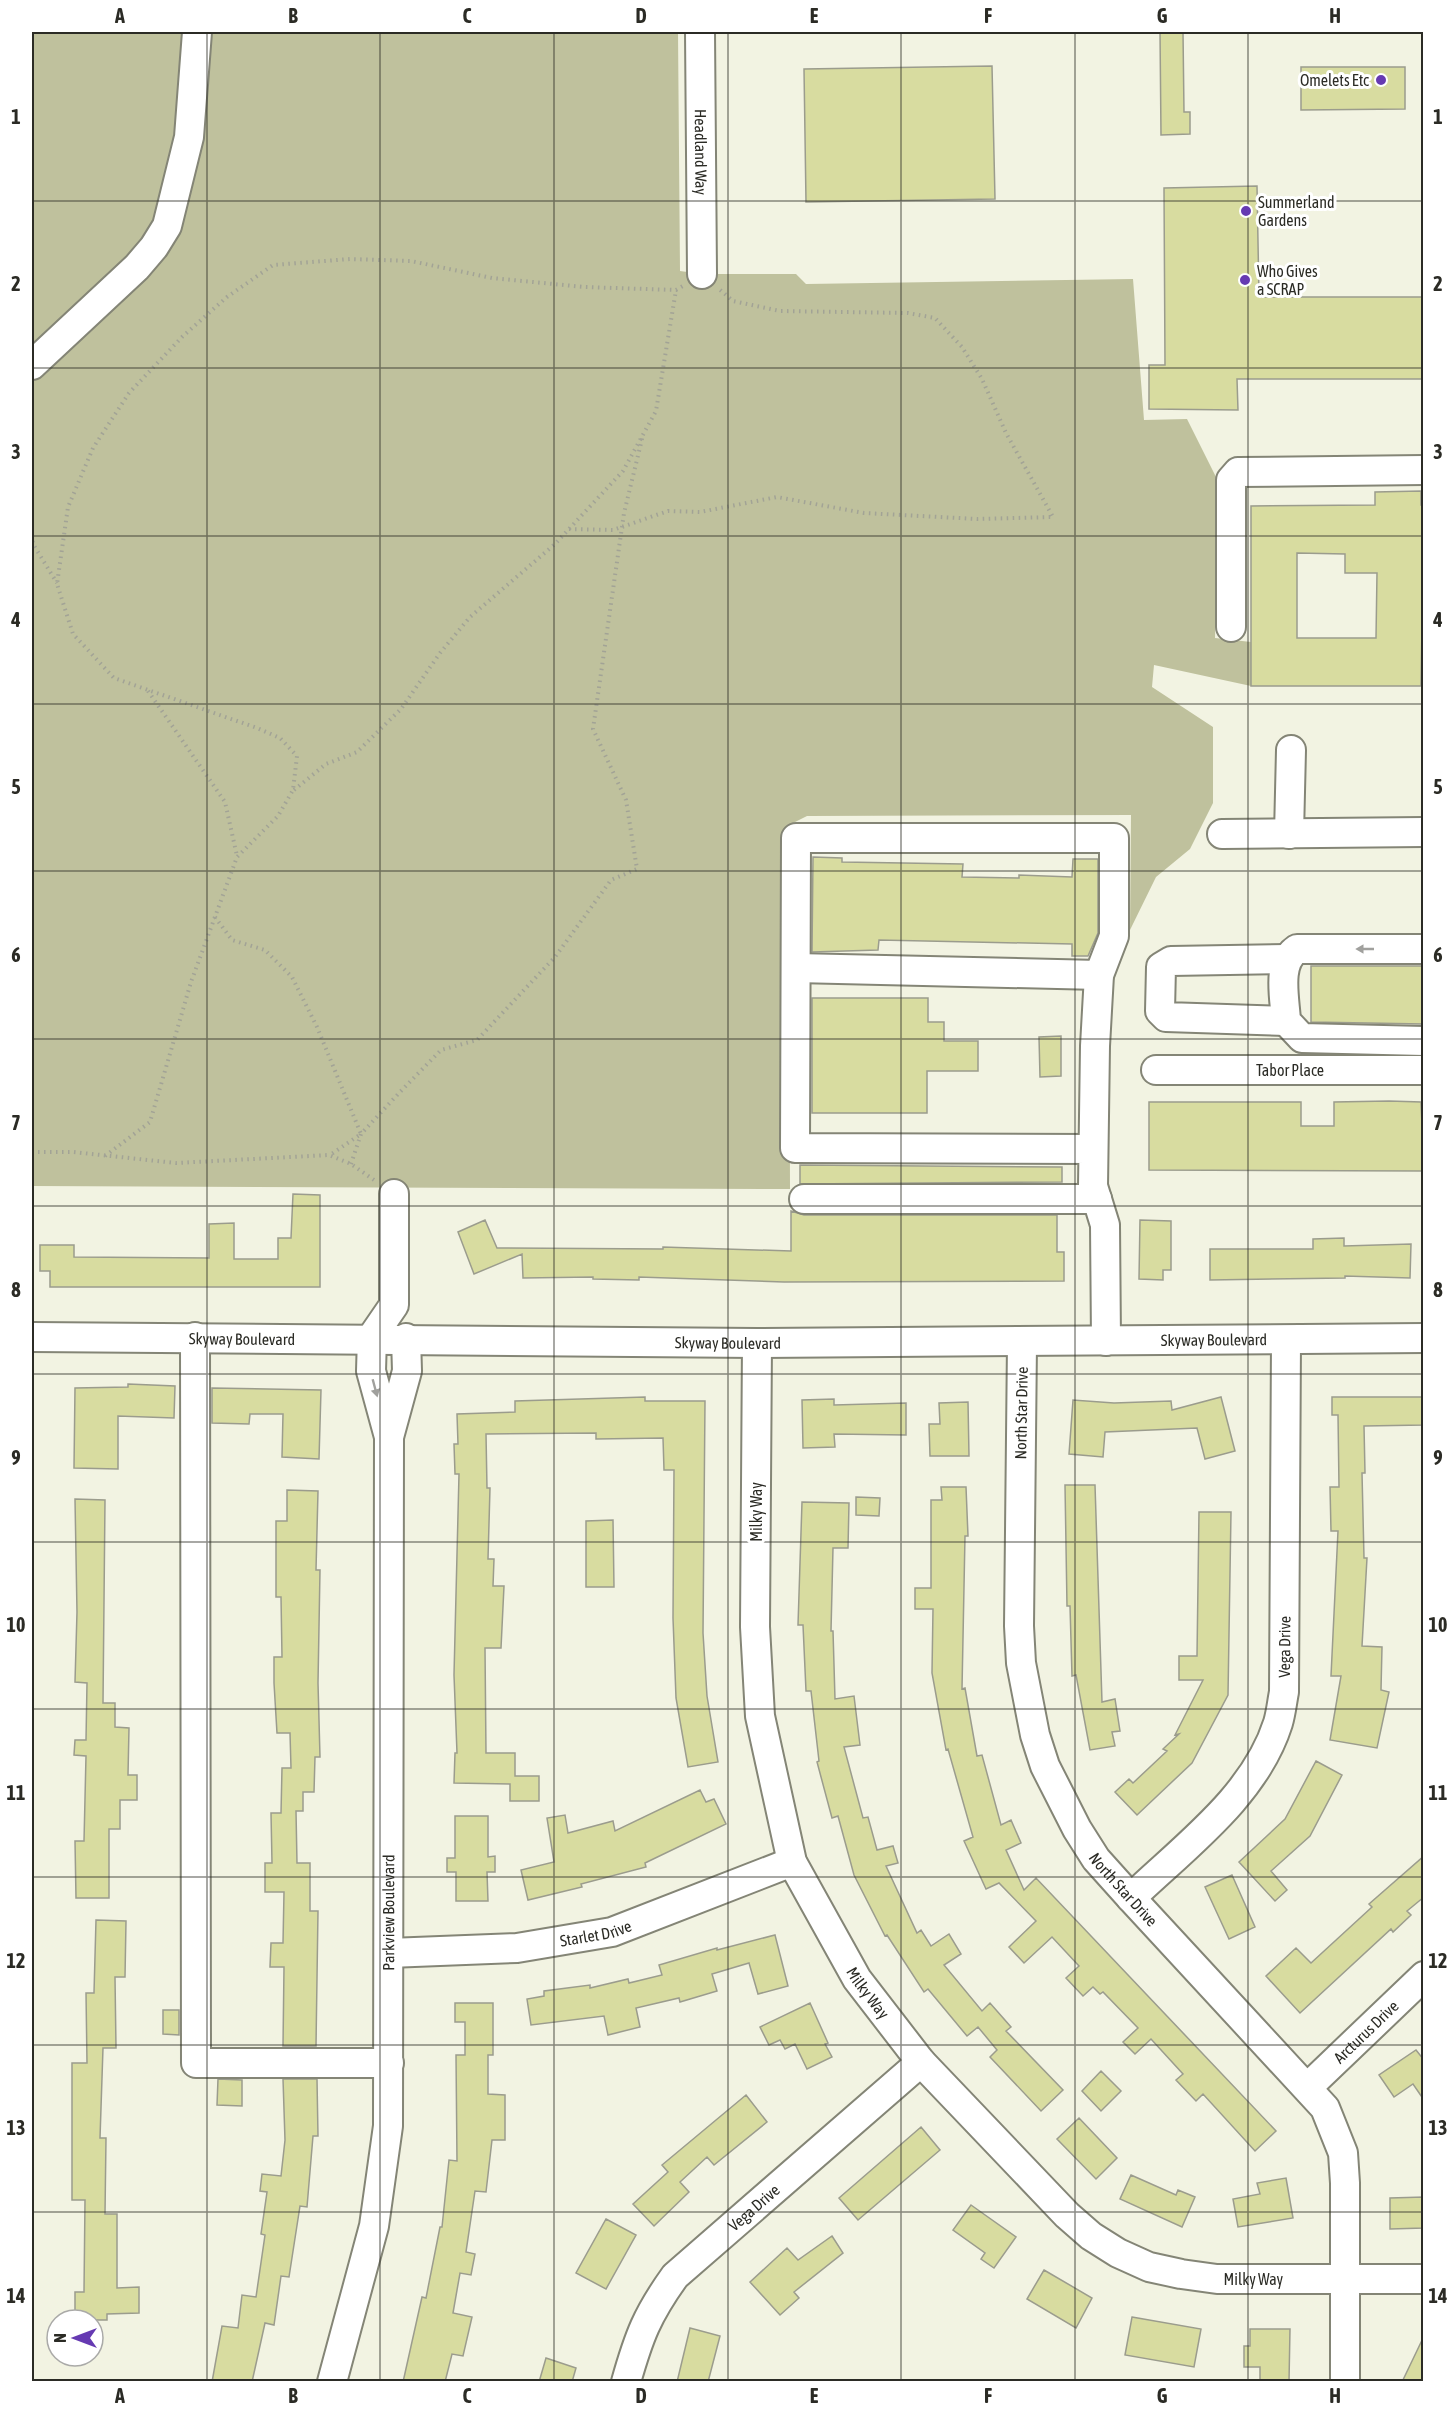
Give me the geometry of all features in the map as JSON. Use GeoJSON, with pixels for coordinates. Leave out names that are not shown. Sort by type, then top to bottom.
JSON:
{"type":"FeatureCollection","features":[{"type":"Feature","properties":{"kind":"street"},"geometry":{"type":"LineString","coordinates":[[32,365],[136,267],[154,248],[167,226],[189,137],[197,32]]}},
{"type":"Feature","properties":{"kind":"street","name":"Headland Way"},"geometry":{"type":"LineString","coordinates":[[700,32],[702,274]]}},
{"type":"Feature","properties":{"kind":"street"},"geometry":{"type":"LineString","coordinates":[[1231,627],[1231,480],[1238,472],[1424,470]]}},
{"type":"Feature","properties":{"kind":"street"},"geometry":{"type":"LineString","coordinates":[[1289,834],[1291,750]]}},
{"type":"Feature","properties":{"kind":"street"},"geometry":{"type":"LineString","coordinates":[[1222,834],[1424,832]]}},
{"type":"Feature","properties":{"kind":"street"},"geometry":{"type":"LineString","coordinates":[[1093,1149],[795,1148],[796,838],[1114,838],[1114,936],[1099,975],[1093,1149],[1093,1186],[1105,1226],[1106,1341]]}},
{"type":"Feature","properties":{"kind":"street"},"geometry":{"type":"LineString","coordinates":[[1424,950],[1297,949],[1288,954],[1284,968],[1286,1021],[1302,1038],[1424,1041]]}},
{"type":"Feature","properties":{"kind":"street"},"geometry":{"type":"LineString","coordinates":[[1286,1021],[1166,1017],[1160,1011],[1161,967],[1172,961],[1287,960]]}},
{"type":"Feature","properties":{"kind":"street"},"geometry":{"type":"LineString","coordinates":[[796,968],[1099,975]]}},
{"type":"Feature","properties":{"kind":"street","name":"Tabor Place"},"geometry":{"type":"LineString","coordinates":[[1156,1070],[1424,1070]]}},
{"type":"Feature","properties":{"kind":"street"},"geometry":{"type":"LineString","coordinates":[[372,1337],[394,1305],[394,1194]]}},
{"type":"Feature","properties":{"kind":"street"},"geometry":{"type":"LineString","coordinates":[[804,1199],[1097,1199]]}},
{"type":"Feature","properties":{"kind":"street","name":"Skyway Boulevard"},"geometry":{"type":"LineString","coordinates":[[32,1337],[372,1337],[757,1342],[1424,1338]]}},
{"type":"Feature","properties":{"kind":"street"},"geometry":{"type":"LineString","coordinates":[[195,1337],[196,2063],[389,2063]]}},
{"type":"Feature","properties":{"kind":"street","name":"Parkview Boulevard"},"geometry":{"type":"LineString","coordinates":[[372,1337],[370,1371],[389,1437]]}},
{"type":"Feature","properties":{"kind":"street","name":"Parkview Boulevard"},"geometry":{"type":"LineString","coordinates":[[332,2382],[374,2226],[388,2126],[389,1437],[407,1371],[406,1338]]}},
{"type":"Feature","properties":{"kind":"street","name":"Vega Drive"},"geometry":{"type":"LineString","coordinates":[[1131,1898],[1227,1806],[1265,1752],[1278,1724],[1284,1692],[1286,1340]]}},
{"type":"Feature","properties":{"kind":"street","name":"Milky Way"},"geometry":{"type":"LineString","coordinates":[[757,1342],[755,1627],[759,1704],[792,1862],[857,1979],[921,2062],[1066,2215],[1091,2236],[1119,2253],[1149,2267],[1217,2279],[1424,2279]]}},
{"type":"Feature","properties":{"kind":"street","name":"North Star Drive"},"geometry":{"type":"LineString","coordinates":[[1022,1342],[1019,1626],[1027,1701],[1044,1766],[1059,1798],[1096,1858],[1325,2108],[1343,2152],[1346,2279],[1345,2382]]}},
{"type":"Feature","properties":{"kind":"street","name":"Starlet Drive"},"geometry":{"type":"LineString","coordinates":[[389,1953],[518,1948],[612,1932],[792,1862]]}},
{"type":"Feature","properties":{"kind":"street","name":"Arcturus Drive"},"geometry":{"type":"LineString","coordinates":[[1308,2087],[1424,1976]]}},
{"type":"Feature","properties":{"kind":"street","name":"Vega Drive"},"geometry":{"type":"LineString","coordinates":[[626,2382],[639,2334],[655,2304],[675,2276],[921,2062]]}},
{"type":"Feature","properties":{"kind":"path"},"geometry":{"type":"LineString","coordinates":[[57,584],[68,507],[93,448],[129,393],[182,337],[227,297],[273,265],[350,259],[411,261],[492,278],[584,287],[676,290],[702,274],[733,301],[780,311],[908,313],[935,318],[962,347],[982,379],[1006,433],[1053,518],[977,519],[864,513],[777,497],[700,512],[668,511],[613,530],[569,529]]}},
{"type":"Feature","properties":{"kind":"path"},"geometry":{"type":"LineString","coordinates":[[105,1156],[150,1122],[191,982],[237,857],[278,816],[293,790],[326,764],[357,752],[401,709],[470,616],[569,529],[623,471],[656,411],[676,290]]}},
{"type":"Feature","properties":{"kind":"path"},"geometry":{"type":"LineString","coordinates":[[329,1155],[361,1134],[441,1050],[477,1040],[555,957],[611,880],[637,869],[627,800],[593,729],[622,527],[643,435]]}},
{"type":"Feature","properties":{"kind":"path"},"geometry":{"type":"LineString","coordinates":[[32,535],[33,544],[57,584],[73,634],[114,678],[280,738],[297,756],[293,790]]}},
{"type":"Feature","properties":{"kind":"path"},"geometry":{"type":"LineString","coordinates":[[147,690],[225,802],[237,857]]}},
{"type":"Feature","properties":{"kind":"path"},"geometry":{"type":"LineString","coordinates":[[215,917],[232,940],[265,950],[292,977],[317,1027],[361,1134],[351,1164]]}},
{"type":"Feature","properties":{"kind":"path"},"geometry":{"type":"LineString","coordinates":[[32,1152],[176,1163],[329,1155],[351,1164],[394,1194]]}},
{"type":"Feature","properties":{"kind":"green space"},"geometry":{"type":"Polygon","coordinates":[[[32,32],[678,32],[680,271],[702,274],[796,274],[806,284],[1133,279],[1144,420],[1187,419],[1218,481],[1215,638],[1251,642],[1251,686],[1154,665],[1152,687],[1213,727],[1213,803],[1190,849],[1156,877],[1130,930],[1131,815],[807,816],[789,825],[790,1189],[32,1186],[32,32]]]}},
{"type":"Feature","properties":{"kind":"building"},"geometry":{"type":"Polygon","coordinates":[[[1160,32],[1183,32],[1184,112],[1190,112],[1190,134],[1161,135],[1160,32]]]}},
{"type":"Feature","properties":{"kind":"building"},"geometry":{"type":"Polygon","coordinates":[[[992,66],[995,199],[806,202],[804,69],[992,66]]]}},
{"type":"Feature","properties":{"kind":"building"},"geometry":{"type":"Polygon","coordinates":[[[1301,67],[1405,67],[1405,109],[1301,110],[1301,67]]]}},
{"type":"Feature","properties":{"kind":"building"},"geometry":{"type":"Polygon","coordinates":[[[1257,186],[1259,297],[1424,297],[1424,379],[1237,379],[1238,410],[1149,409],[1149,365],[1165,365],[1164,188],[1257,186]]]}},
{"type":"Feature","properties":{"kind":"building"},"geometry":{"type":"Polygon","coordinates":[[[1421,491],[1421,505],[1424,505],[1421,686],[1251,686],[1251,506],[1375,505],[1375,492],[1421,491]],[[1297,553],[1297,638],[1376,638],[1377,573],[1345,573],[1345,554],[1297,553]]]}},
{"type":"Feature","properties":{"kind":"building"},"geometry":{"type":"Polygon","coordinates":[[[813,857],[842,858],[842,862],[963,864],[962,877],[1019,878],[1019,875],[1072,877],[1073,859],[1098,859],[1098,933],[1088,956],[1072,956],[1072,944],[879,940],[878,950],[812,952],[813,857]]]}},
{"type":"Feature","properties":{"kind":"building"},"geometry":{"type":"Polygon","coordinates":[[[1311,966],[1424,966],[1424,1024],[1311,1022],[1311,966]]]}},
{"type":"Feature","properties":{"kind":"building"},"geometry":{"type":"Polygon","coordinates":[[[812,998],[928,998],[928,1022],[944,1022],[944,1041],[978,1041],[978,1071],[927,1071],[927,1113],[812,1113],[812,998]]]}},
{"type":"Feature","properties":{"kind":"building"},"geometry":{"type":"Polygon","coordinates":[[[1061,1036],[1061,1076],[1040,1077],[1039,1037],[1061,1036]]]}},
{"type":"Feature","properties":{"kind":"building"},"geometry":{"type":"Polygon","coordinates":[[[1149,1102],[1301,1102],[1301,1126],[1334,1126],[1334,1102],[1421,1102],[1424,1171],[1149,1170],[1149,1102]]]}},
{"type":"Feature","properties":{"kind":"building"},"geometry":{"type":"Polygon","coordinates":[[[800,1165],[1062,1167],[1062,1182],[800,1184],[800,1165]]]}},
{"type":"Feature","properties":{"kind":"building"},"geometry":{"type":"Polygon","coordinates":[[[293,1194],[320,1195],[320,1287],[50,1287],[50,1271],[40,1271],[40,1245],[74,1245],[74,1257],[209,1258],[209,1224],[234,1223],[234,1259],[278,1259],[278,1238],[291,1238],[293,1194]]]}},
{"type":"Feature","properties":{"kind":"building"},"geometry":{"type":"Polygon","coordinates":[[[791,1211],[804,1215],[1057,1215],[1057,1252],[1064,1252],[1064,1281],[784,1282],[639,1277],[639,1280],[593,1279],[593,1277],[523,1278],[522,1254],[474,1274],[458,1232],[485,1220],[497,1248],[663,1249],[663,1247],[791,1251],[791,1211]]]}},
{"type":"Feature","properties":{"kind":"building"},"geometry":{"type":"Polygon","coordinates":[[[1140,1220],[1171,1221],[1171,1270],[1163,1270],[1163,1280],[1139,1279],[1140,1220]]]}},
{"type":"Feature","properties":{"kind":"building"},"geometry":{"type":"Polygon","coordinates":[[[1344,1238],[1344,1246],[1411,1244],[1410,1278],[1345,1276],[1345,1278],[1210,1280],[1210,1249],[1313,1249],[1313,1239],[1344,1238]]]}},
{"type":"Feature","properties":{"kind":"building"},"geometry":{"type":"Polygon","coordinates":[[[128,1384],[175,1386],[174,1418],[118,1416],[118,1469],[74,1468],[75,1388],[128,1387],[128,1384]]]}},
{"type":"Feature","properties":{"kind":"building"},"geometry":{"type":"Polygon","coordinates":[[[212,1388],[321,1390],[319,1459],[282,1457],[283,1414],[250,1414],[249,1424],[212,1423],[212,1388]]]}},
{"type":"Feature","properties":{"kind":"building"},"geometry":{"type":"Polygon","coordinates":[[[645,1397],[645,1401],[705,1401],[703,1633],[707,1696],[718,1762],[688,1767],[676,1698],[673,1618],[674,1470],[664,1470],[663,1438],[596,1439],[596,1433],[486,1434],[487,1488],[490,1488],[488,1559],[494,1559],[493,1586],[504,1586],[501,1648],[485,1648],[486,1753],[515,1753],[515,1776],[539,1776],[539,1801],[510,1801],[510,1784],[454,1783],[455,1753],[457,1753],[454,1675],[459,1474],[455,1474],[454,1444],[458,1444],[457,1414],[515,1412],[515,1401],[645,1397]]]}},
{"type":"Feature","properties":{"kind":"building"},"geometry":{"type":"Polygon","coordinates":[[[1221,1397],[1235,1451],[1205,1459],[1197,1428],[1105,1432],[1103,1457],[1069,1454],[1073,1400],[1114,1403],[1171,1401],[1172,1410],[1221,1397]]]}},
{"type":"Feature","properties":{"kind":"building"},"geometry":{"type":"Polygon","coordinates":[[[1332,1397],[1424,1397],[1424,1425],[1364,1426],[1365,1473],[1362,1473],[1364,1558],[1367,1558],[1362,1646],[1382,1647],[1381,1690],[1389,1692],[1377,1748],[1330,1740],[1341,1676],[1331,1676],[1338,1531],[1331,1531],[1330,1487],[1339,1487],[1338,1415],[1332,1415],[1332,1397]]]}},
{"type":"Feature","properties":{"kind":"building"},"geometry":{"type":"Polygon","coordinates":[[[834,1399],[834,1405],[906,1403],[906,1435],[834,1434],[835,1447],[803,1448],[802,1400],[834,1399]]]}},
{"type":"Feature","properties":{"kind":"building"},"geometry":{"type":"Polygon","coordinates":[[[968,1402],[969,1456],[930,1456],[929,1424],[940,1424],[939,1403],[968,1402]]]}},
{"type":"Feature","properties":{"kind":"building"},"geometry":{"type":"Polygon","coordinates":[[[1065,1485],[1095,1485],[1102,1702],[1115,1699],[1120,1731],[1112,1732],[1115,1746],[1090,1750],[1076,1675],[1072,1676],[1070,1606],[1067,1606],[1065,1485]]]}},
{"type":"Feature","properties":{"kind":"building"},"geometry":{"type":"Polygon","coordinates":[[[941,1487],[966,1487],[968,1536],[965,1536],[962,1689],[965,1688],[977,1756],[982,1755],[1001,1825],[1011,1820],[1021,1843],[1006,1850],[1024,1890],[1036,1878],[1276,2131],[1255,2151],[1203,2094],[1196,2101],[1176,2080],[1183,2074],[1151,2039],[1135,2054],[1123,2042],[1138,2028],[1103,1992],[1100,1994],[1093,1987],[1083,1996],[1066,1978],[1079,1966],[1052,1937],[1024,1963],[1009,1947],[1036,1921],[999,1883],[986,1889],[964,1841],[973,1837],[948,1749],[946,1750],[932,1673],[933,1609],[915,1609],[915,1588],[931,1588],[931,1500],[942,1500],[941,1487]]]}},
{"type":"Feature","properties":{"kind":"building"},"geometry":{"type":"Polygon","coordinates":[[[287,1490],[318,1491],[316,1570],[320,1570],[318,1683],[320,1757],[315,1757],[314,1792],[303,1792],[303,1811],[296,1811],[297,1863],[310,1863],[310,1911],[318,1911],[316,2046],[283,2046],[284,1967],[270,1967],[271,1943],[283,1943],[284,1892],[265,1892],[265,1863],[272,1863],[271,1813],[281,1813],[282,1768],[291,1768],[290,1733],[277,1733],[274,1683],[274,1657],[282,1657],[281,1597],[276,1597],[276,1521],[287,1521],[287,1490]]]}},
{"type":"Feature","properties":{"kind":"building"},"geometry":{"type":"Polygon","coordinates":[[[856,1497],[880,1498],[879,1516],[856,1515],[856,1497]]]}},
{"type":"Feature","properties":{"kind":"building"},"geometry":{"type":"Polygon","coordinates":[[[75,1499],[105,1500],[103,1703],[115,1703],[115,1727],[129,1728],[128,1775],[137,1775],[137,1800],[120,1800],[120,1829],[109,1829],[109,1898],[76,1898],[75,1841],[84,1841],[86,1756],[74,1755],[75,1740],[86,1740],[87,1683],[75,1682],[77,1612],[75,1499]]]}},
{"type":"Feature","properties":{"kind":"building"},"geometry":{"type":"Polygon","coordinates":[[[802,1502],[849,1503],[848,1548],[833,1548],[831,1631],[833,1631],[835,1699],[854,1696],[860,1745],[844,1747],[863,1818],[868,1817],[877,1850],[893,1846],[898,1863],[886,1866],[917,1933],[921,1930],[931,1946],[949,1934],[961,1954],[944,1965],[982,2011],[990,2003],[1011,2027],[1006,2031],[1063,2090],[1041,2111],[990,2057],[997,2050],[978,2027],[967,2036],[928,1989],[924,1992],[887,1935],[885,1936],[854,1875],[838,1816],[832,1818],[817,1762],[819,1761],[811,1691],[806,1691],[803,1625],[798,1625],[802,1502]]]}},
{"type":"Feature","properties":{"kind":"building"},"geometry":{"type":"Polygon","coordinates":[[[1199,1512],[1231,1512],[1228,1695],[1192,1763],[1137,1815],[1115,1792],[1129,1779],[1133,1783],[1167,1751],[1163,1749],[1179,1734],[1175,1735],[1203,1680],[1179,1680],[1179,1656],[1197,1656],[1199,1512]]]}},
{"type":"Feature","properties":{"kind":"building"},"geometry":{"type":"Polygon","coordinates":[[[613,1520],[614,1587],[586,1587],[586,1521],[613,1520]]]}},
{"type":"Feature","properties":{"kind":"building"},"geometry":{"type":"Polygon","coordinates":[[[1316,1761],[1342,1775],[1310,1836],[1271,1871],[1287,1890],[1275,1901],[1239,1862],[1285,1819],[1316,1761]]]}},
{"type":"Feature","properties":{"kind":"building"},"geometry":{"type":"Polygon","coordinates":[[[700,1790],[706,1802],[714,1799],[726,1824],[645,1863],[646,1867],[581,1884],[582,1887],[528,1900],[521,1870],[554,1862],[547,1818],[565,1815],[568,1833],[613,1821],[615,1831],[700,1790]]]}},
{"type":"Feature","properties":{"kind":"building"},"geometry":{"type":"Polygon","coordinates":[[[455,1816],[488,1816],[488,1857],[495,1856],[495,1872],[487,1872],[488,1901],[456,1901],[456,1872],[447,1872],[447,1858],[455,1858],[455,1816]]]}},
{"type":"Feature","properties":{"kind":"building"},"geometry":{"type":"Polygon","coordinates":[[[1424,1856],[1424,1897],[1407,1911],[1411,1915],[1393,1932],[1391,1929],[1300,2013],[1266,1976],[1296,1948],[1311,1963],[1372,1907],[1369,1904],[1424,1856]]]}},
{"type":"Feature","properties":{"kind":"building"},"geometry":{"type":"Polygon","coordinates":[[[1232,1875],[1255,1927],[1229,1939],[1205,1887],[1232,1875]]]}},
{"type":"Feature","properties":{"kind":"building"},"geometry":{"type":"Polygon","coordinates":[[[96,1920],[126,1921],[125,1977],[115,1977],[116,2048],[103,2048],[100,2138],[106,2138],[105,2214],[117,2214],[117,2288],[139,2287],[139,2313],[107,2314],[107,2320],[105,2320],[105,2308],[75,2308],[75,2292],[84,2292],[85,2200],[72,2200],[72,2063],[87,2063],[86,1993],[94,1993],[96,1920]]]}},
{"type":"Feature","properties":{"kind":"building"},"geometry":{"type":"Polygon","coordinates":[[[775,1935],[788,1986],[758,1994],[749,1963],[712,1974],[717,1991],[680,2002],[679,1998],[636,2008],[640,2027],[608,2035],[604,2016],[531,2025],[527,1999],[544,1996],[544,1991],[590,1985],[590,1988],[628,1979],[629,1983],[662,1975],[659,1965],[717,1948],[717,1950],[775,1935]]]}},
{"type":"Feature","properties":{"kind":"building"},"geometry":{"type":"Polygon","coordinates":[[[455,2003],[493,2003],[493,2055],[488,2055],[488,2094],[505,2095],[505,2140],[492,2140],[486,2192],[475,2191],[466,2252],[475,2254],[471,2275],[460,2273],[453,2313],[472,2317],[463,2356],[452,2354],[445,2382],[403,2382],[422,2297],[426,2298],[440,2227],[442,2227],[449,2160],[457,2161],[456,2055],[465,2055],[465,2022],[455,2022],[455,2003]]]}},
{"type":"Feature","properties":{"kind":"building"},"geometry":{"type":"Polygon","coordinates":[[[810,2003],[832,2057],[807,2069],[795,2044],[785,2049],[780,2040],[769,2045],[760,2027],[810,2003]]]}},
{"type":"Feature","properties":{"kind":"building"},"geometry":{"type":"Polygon","coordinates":[[[163,2010],[179,2010],[179,2035],[163,2034],[163,2010]]]}},
{"type":"Feature","properties":{"kind":"building"},"geometry":{"type":"Polygon","coordinates":[[[1416,2050],[1424,2060],[1424,2100],[1413,2084],[1394,2097],[1379,2075],[1416,2050]]]}},
{"type":"Feature","properties":{"kind":"building"},"geometry":{"type":"Polygon","coordinates":[[[1101,2071],[1121,2091],[1101,2111],[1082,2091],[1101,2071]]]}},
{"type":"Feature","properties":{"kind":"building"},"geometry":{"type":"Polygon","coordinates":[[[218,2079],[242,2080],[242,2106],[217,2105],[218,2079]]]}},
{"type":"Feature","properties":{"kind":"building"},"geometry":{"type":"Polygon","coordinates":[[[283,2079],[317,2079],[318,2136],[313,2136],[307,2207],[300,2206],[289,2277],[281,2276],[274,2325],[265,2323],[252,2382],[212,2382],[222,2326],[238,2328],[242,2295],[256,2297],[265,2235],[261,2234],[267,2192],[260,2191],[262,2174],[281,2176],[285,2140],[283,2079]]]}},
{"type":"Feature","properties":{"kind":"building"},"geometry":{"type":"Polygon","coordinates":[[[746,2095],[767,2122],[714,2165],[707,2157],[680,2182],[689,2192],[654,2226],[633,2204],[668,2172],[662,2165],[746,2095]]]}},
{"type":"Feature","properties":{"kind":"building"},"geometry":{"type":"Polygon","coordinates":[[[1079,2118],[1117,2158],[1096,2179],[1057,2139],[1079,2118]]]}},
{"type":"Feature","properties":{"kind":"building"},"geometry":{"type":"Polygon","coordinates":[[[921,2127],[940,2150],[858,2220],[839,2198],[921,2127]]]}},
{"type":"Feature","properties":{"kind":"building"},"geometry":{"type":"Polygon","coordinates":[[[1131,2175],[1176,2195],[1178,2190],[1195,2197],[1182,2227],[1120,2199],[1131,2175]]]}},
{"type":"Feature","properties":{"kind":"building"},"geometry":{"type":"Polygon","coordinates":[[[1286,2178],[1293,2218],[1238,2227],[1233,2199],[1260,2194],[1257,2183],[1286,2178]]]}},
{"type":"Feature","properties":{"kind":"building"},"geometry":{"type":"Polygon","coordinates":[[[1424,2197],[1424,2228],[1390,2229],[1390,2198],[1424,2197]]]}},
{"type":"Feature","properties":{"kind":"building"},"geometry":{"type":"Polygon","coordinates":[[[971,2205],[1016,2237],[994,2268],[981,2259],[985,2253],[953,2230],[971,2205]]]}},
{"type":"Feature","properties":{"kind":"building"},"geometry":{"type":"Polygon","coordinates":[[[606,2219],[636,2235],[606,2289],[576,2273],[606,2219]]]}},
{"type":"Feature","properties":{"kind":"building"},"geometry":{"type":"Polygon","coordinates":[[[832,2236],[843,2253],[794,2292],[799,2298],[780,2315],[750,2282],[787,2248],[798,2260],[832,2236]]]}},
{"type":"Feature","properties":{"kind":"building"},"geometry":{"type":"Polygon","coordinates":[[[1044,2270],[1092,2298],[1076,2328],[1027,2299],[1044,2270]]]}},
{"type":"Feature","properties":{"kind":"building"},"geometry":{"type":"Polygon","coordinates":[[[1132,2317],[1201,2329],[1194,2367],[1125,2355],[1132,2317]]]}},
{"type":"Feature","properties":{"kind":"building"},"geometry":{"type":"Polygon","coordinates":[[[690,2328],[720,2336],[708,2382],[677,2382],[690,2328]]]}},
{"type":"Feature","properties":{"kind":"building"},"geometry":{"type":"Polygon","coordinates":[[[1250,2329],[1290,2329],[1289,2382],[1260,2382],[1260,2367],[1244,2367],[1244,2346],[1250,2346],[1250,2329]]]}},
{"type":"Feature","properties":{"kind":"building"},"geometry":{"type":"Polygon","coordinates":[[[1424,2336],[1424,2382],[1402,2382],[1424,2336]]]}},
{"type":"Feature","properties":{"kind":"building"},"geometry":{"type":"Polygon","coordinates":[[[546,2358],[576,2368],[572,2382],[539,2382],[546,2358]]]}},
{"type":"Feature","properties":{"kind":"place","name":"Omelets Etc"},"geometry":{"type":"Point","coordinates":[1381,80]}},
{"type":"Feature","properties":{"kind":"place","name":"Summerland Gardens"},"geometry":{"type":"Point","coordinates":[1246,211]}},
{"type":"Feature","properties":{"kind":"place","name":"Who Gives a SCRAP"},"geometry":{"type":"Point","coordinates":[1245,280]}}]}
